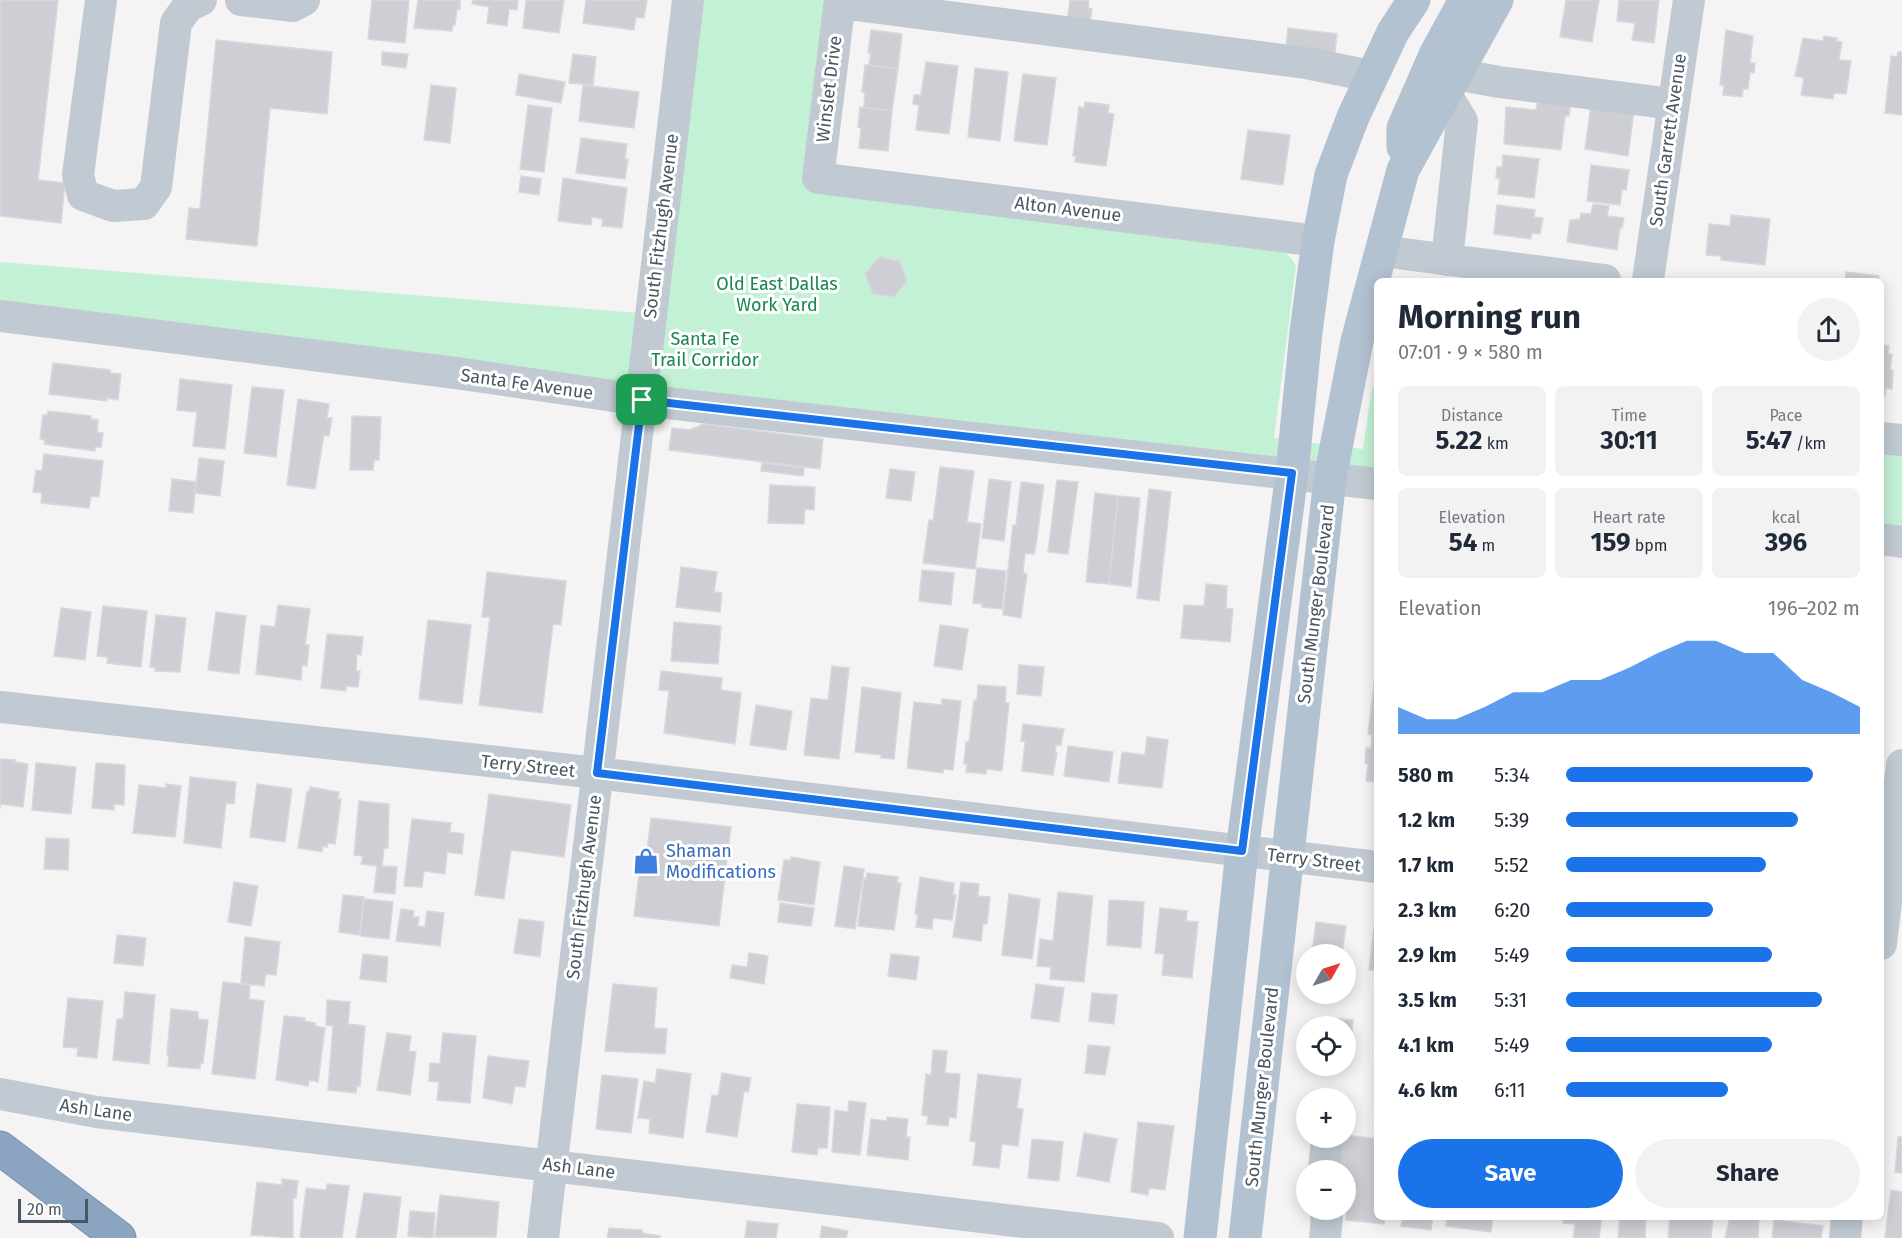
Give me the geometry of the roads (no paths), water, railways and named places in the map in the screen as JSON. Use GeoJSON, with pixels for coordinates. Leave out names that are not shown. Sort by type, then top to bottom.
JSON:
{"type":"FeatureCollection","features":[{"type":"Feature","properties":{"kind":"highway"},"geometry":{"type":"LineString","coordinates":[[0,1148],[119,1238]]}},
{"type":"Feature","properties":{"kind":"main road"},"geometry":{"type":"LineString","coordinates":[[1200,1238],[1242,851],[1292,473],[1318,241],[1331,176],[1353,117],[1393,32],[1414,0]]}},
{"type":"Feature","properties":{"kind":"main road"},"geometry":{"type":"LineString","coordinates":[[1403,170],[1403,128],[1435,55],[1465,0]]}},
{"type":"Feature","properties":{"kind":"main road","name":"South Munger Boulevard"},"geometry":{"type":"LineString","coordinates":[[1245,1238],[1330,478],[1357,341],[1403,170],[1497,0]]}},
{"type":"Feature","properties":{"kind":"street"},"geometry":{"type":"LineString","coordinates":[[100,0],[78,175],[83,195],[112,206],[144,204],[156,187],[176,23],[188,6],[201,0]]}},
{"type":"Feature","properties":{"kind":"street"},"geometry":{"type":"LineString","coordinates":[[241,0],[293,6],[304,0]]}},
{"type":"Feature","properties":{"kind":"street","name":"South Fitzhugh Avenue"},"geometry":{"type":"LineString","coordinates":[[543,1238],[688,0]]}},
{"type":"Feature","properties":{"kind":"street","name":"South Garrett Avenue"},"geometry":{"type":"LineString","coordinates":[[1648,278],[1689,0]]}},
{"type":"Feature","properties":{"kind":"street"},"geometry":{"type":"LineString","coordinates":[[840,1],[1306,63],[1371,76]]}},
{"type":"Feature","properties":{"kind":"street","name":"Winslet Drive"},"geometry":{"type":"LineString","coordinates":[[818,178],[840,1]]}},
{"type":"Feature","properties":{"kind":"street"},"geometry":{"type":"LineString","coordinates":[[1447,260],[1462,121],[1450,83],[1499,82],[1673,104]]}},
{"type":"Feature","properties":{"kind":"street","name":"Alton Avenue"},"geometry":{"type":"LineString","coordinates":[[818,178],[1318,241]]}},
{"type":"Feature","properties":{"kind":"street"},"geometry":{"type":"LineString","coordinates":[[1381,252],[1589,278]]}},
{"type":"Feature","properties":{"kind":"street","name":"Santa Fe Avenue"},"geometry":{"type":"LineString","coordinates":[[0,316],[456,373],[642,400],[1374,484]]}},
{"type":"Feature","properties":{"kind":"street"},"geometry":{"type":"LineString","coordinates":[[1884,438],[1902,440]]}},
{"type":"Feature","properties":{"kind":"street"},"geometry":{"type":"LineString","coordinates":[[1884,539],[1902,542]]}},
{"type":"Feature","properties":{"kind":"street","name":"Terry Street"},"geometry":{"type":"LineString","coordinates":[[0,707],[597,773],[1374,867]]}},
{"type":"Feature","properties":{"kind":"street"},"geometry":{"type":"LineString","coordinates":[[1887,929],[1902,765]]}},
{"type":"Feature","properties":{"kind":"street","name":"Ash Lane"},"geometry":{"type":"LineString","coordinates":[[0,1094],[97,1112],[1158,1238]]}},
{"type":"Feature","properties":{"kind":"street"},"geometry":{"type":"LineString","coordinates":[[1325,1238],[1327,1220]]}},
{"type":"Feature","properties":{"kind":"street"},"geometry":{"type":"LineString","coordinates":[[1845,1238],[1847,1220]]}},
{"type":"Feature","properties":{"kind":"place","name":"Shaman Modifications"},"geometry":{"type":"Point","coordinates":[646,861]}},
{"type":"Feature","properties":{"kind":"park label","name":"Old East Dallas Work Yard"},"geometry":{"type":"Point","coordinates":[777,294]}},
{"type":"Feature","properties":{"kind":"park label","name":"Santa Fe Trail Corridor"},"geometry":{"type":"Point","coordinates":[705,349]}}]}
